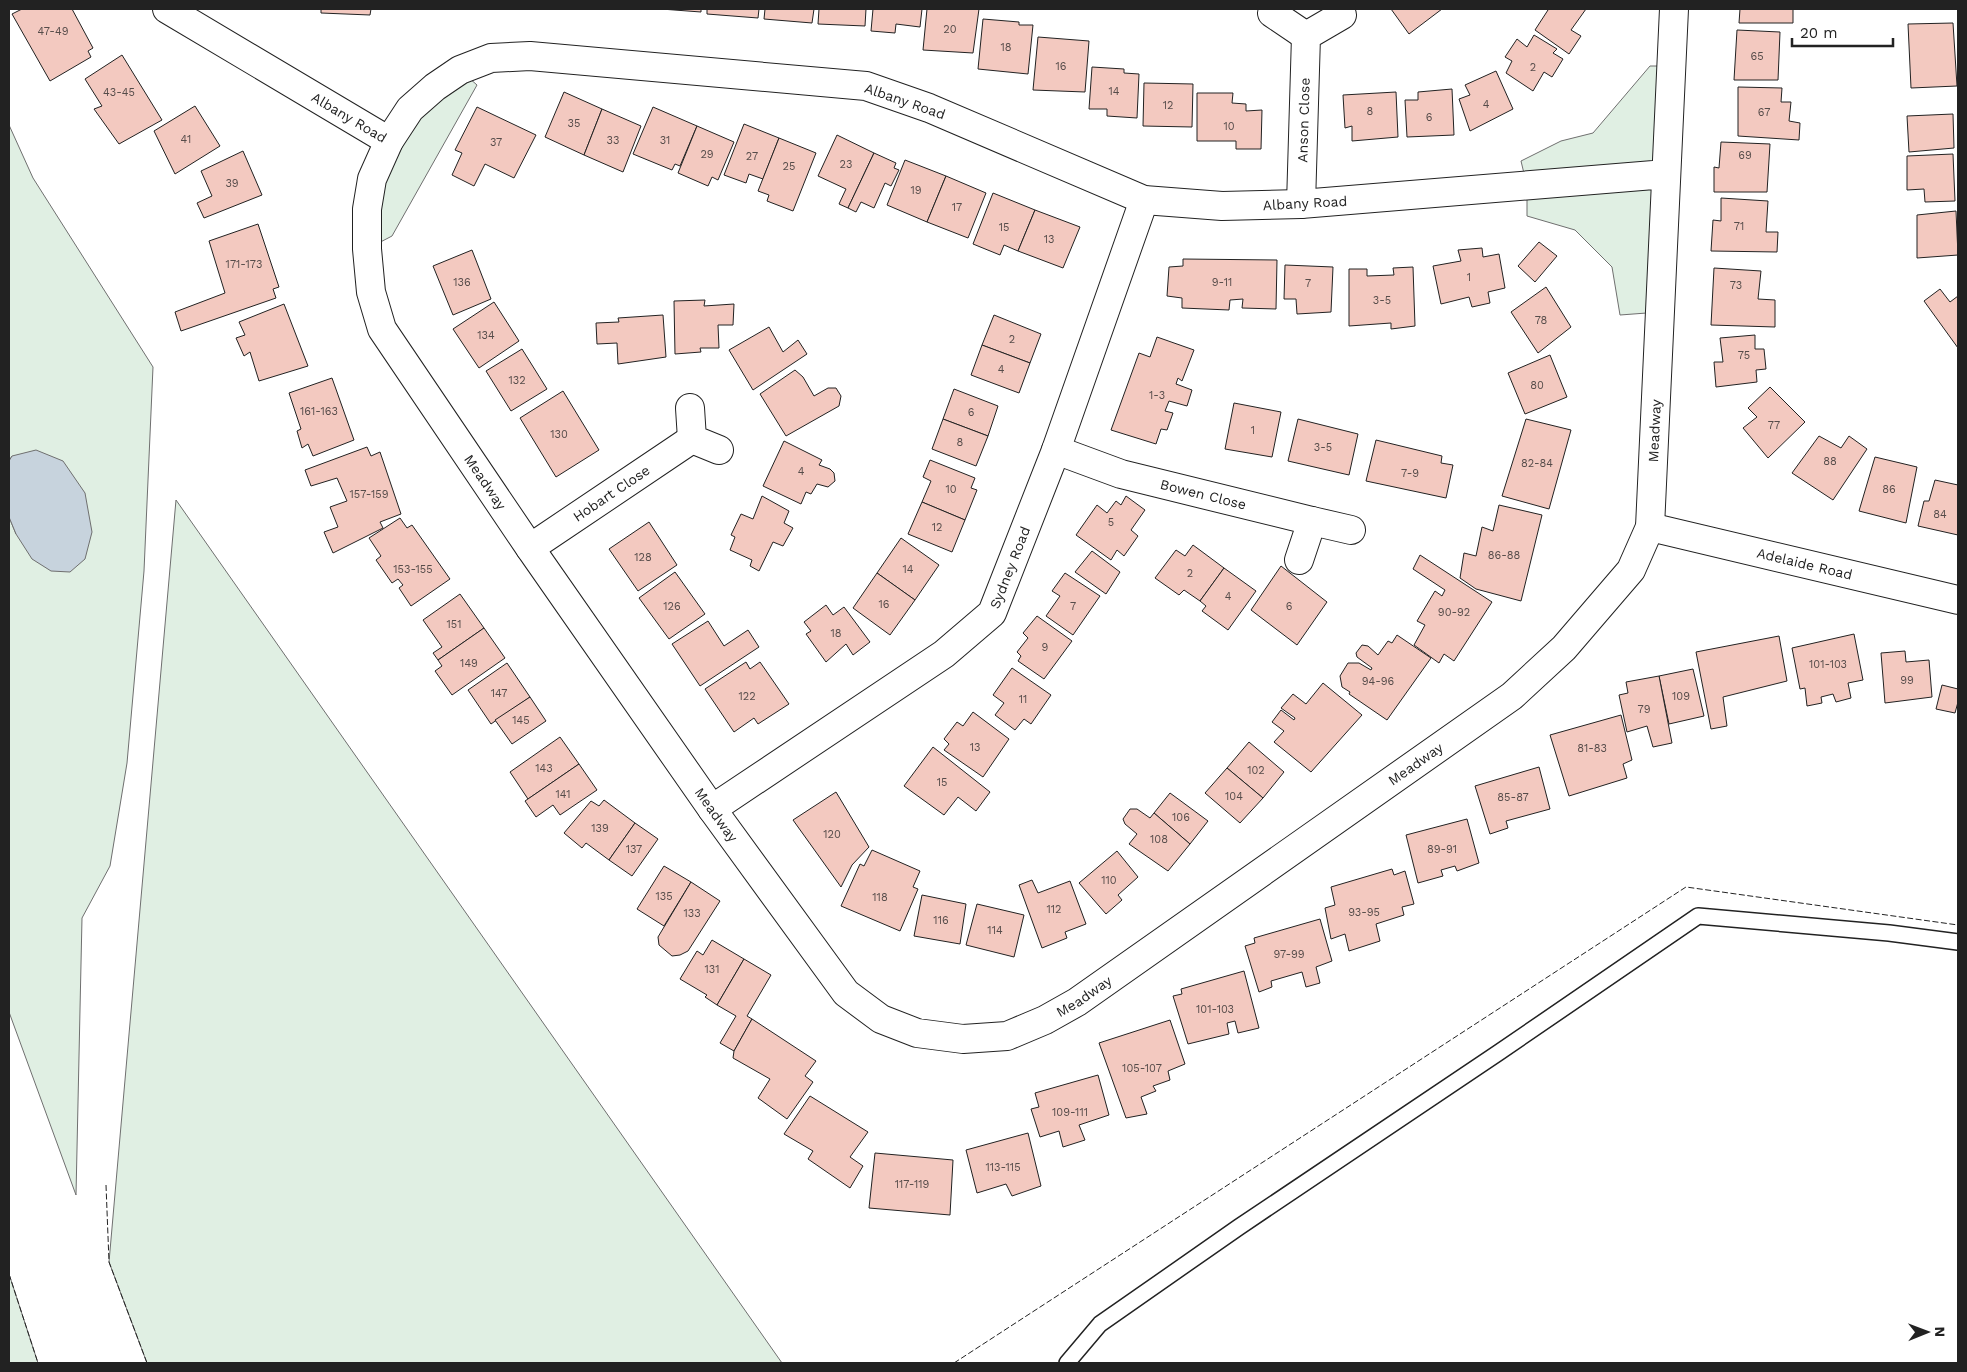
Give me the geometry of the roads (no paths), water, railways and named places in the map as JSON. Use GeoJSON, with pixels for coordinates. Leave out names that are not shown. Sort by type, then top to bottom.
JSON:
{"type":"FeatureCollection","features":[{"type":"Feature","properties":{"kind":"street","name":"Albany Road"},"geometry":{"type":"LineString","coordinates":[[167,9],[388,142],[410,109],[435,86],[460,70],[491,58],[530,56],[866,86],[929,108],[1144,200],[1222,206],[1302,204],[1666,174]]}},
{"type":"Feature","properties":{"kind":"street","name":"Meadway"},"geometry":{"type":"LineString","coordinates":[[388,142],[372,179],[366,209],[371,292],[382,329],[530,548],[712,809],[846,993],[881,1019],[917,1033],[963,1039],[1007,1036],[1045,1020],[1077,1002],[1512,696],[1564,648],[1631,570],[1650,527],[1674,9]]}},
{"type":"Feature","properties":{"kind":"street"},"geometry":{"type":"LineString","coordinates":[[1272,13],[1306,36],[1342,14]]}},
{"type":"Feature","properties":{"kind":"street","name":"Anson Close"},"geometry":{"type":"LineString","coordinates":[[1302,204],[1306,36]]}},
{"type":"Feature","properties":{"kind":"street","name":"Sydney Road"},"geometry":{"type":"LineString","coordinates":[[712,809],[944,654],[992,613],[1056,450],[1144,200]]}},
{"type":"Feature","properties":{"kind":"street"},"geometry":{"type":"LineString","coordinates":[[690,408],[692,439],[719,450]]}},
{"type":"Feature","properties":{"kind":"street","name":"Hobart Close"},"geometry":{"type":"LineString","coordinates":[[530,548],[692,439]]}},
{"type":"Feature","properties":{"kind":"street","name":"Bowen Close"},"geometry":{"type":"LineString","coordinates":[[1056,450],[1121,474],[1351,530]]}},
{"type":"Feature","properties":{"kind":"street"},"geometry":{"type":"LineString","coordinates":[[1299,560],[1312,521]]}},
{"type":"Feature","properties":{"kind":"street","name":"Adelaide Road"},"geometry":{"type":"LineString","coordinates":[[1650,527],[1958,600]]}},
{"type":"Feature","properties":{"kind":"lane"},"geometry":{"type":"LineString","coordinates":[[1068,1363],[1100,1324],[1239,1227],[1698,916],[1890,933],[1958,942]]}}]}
